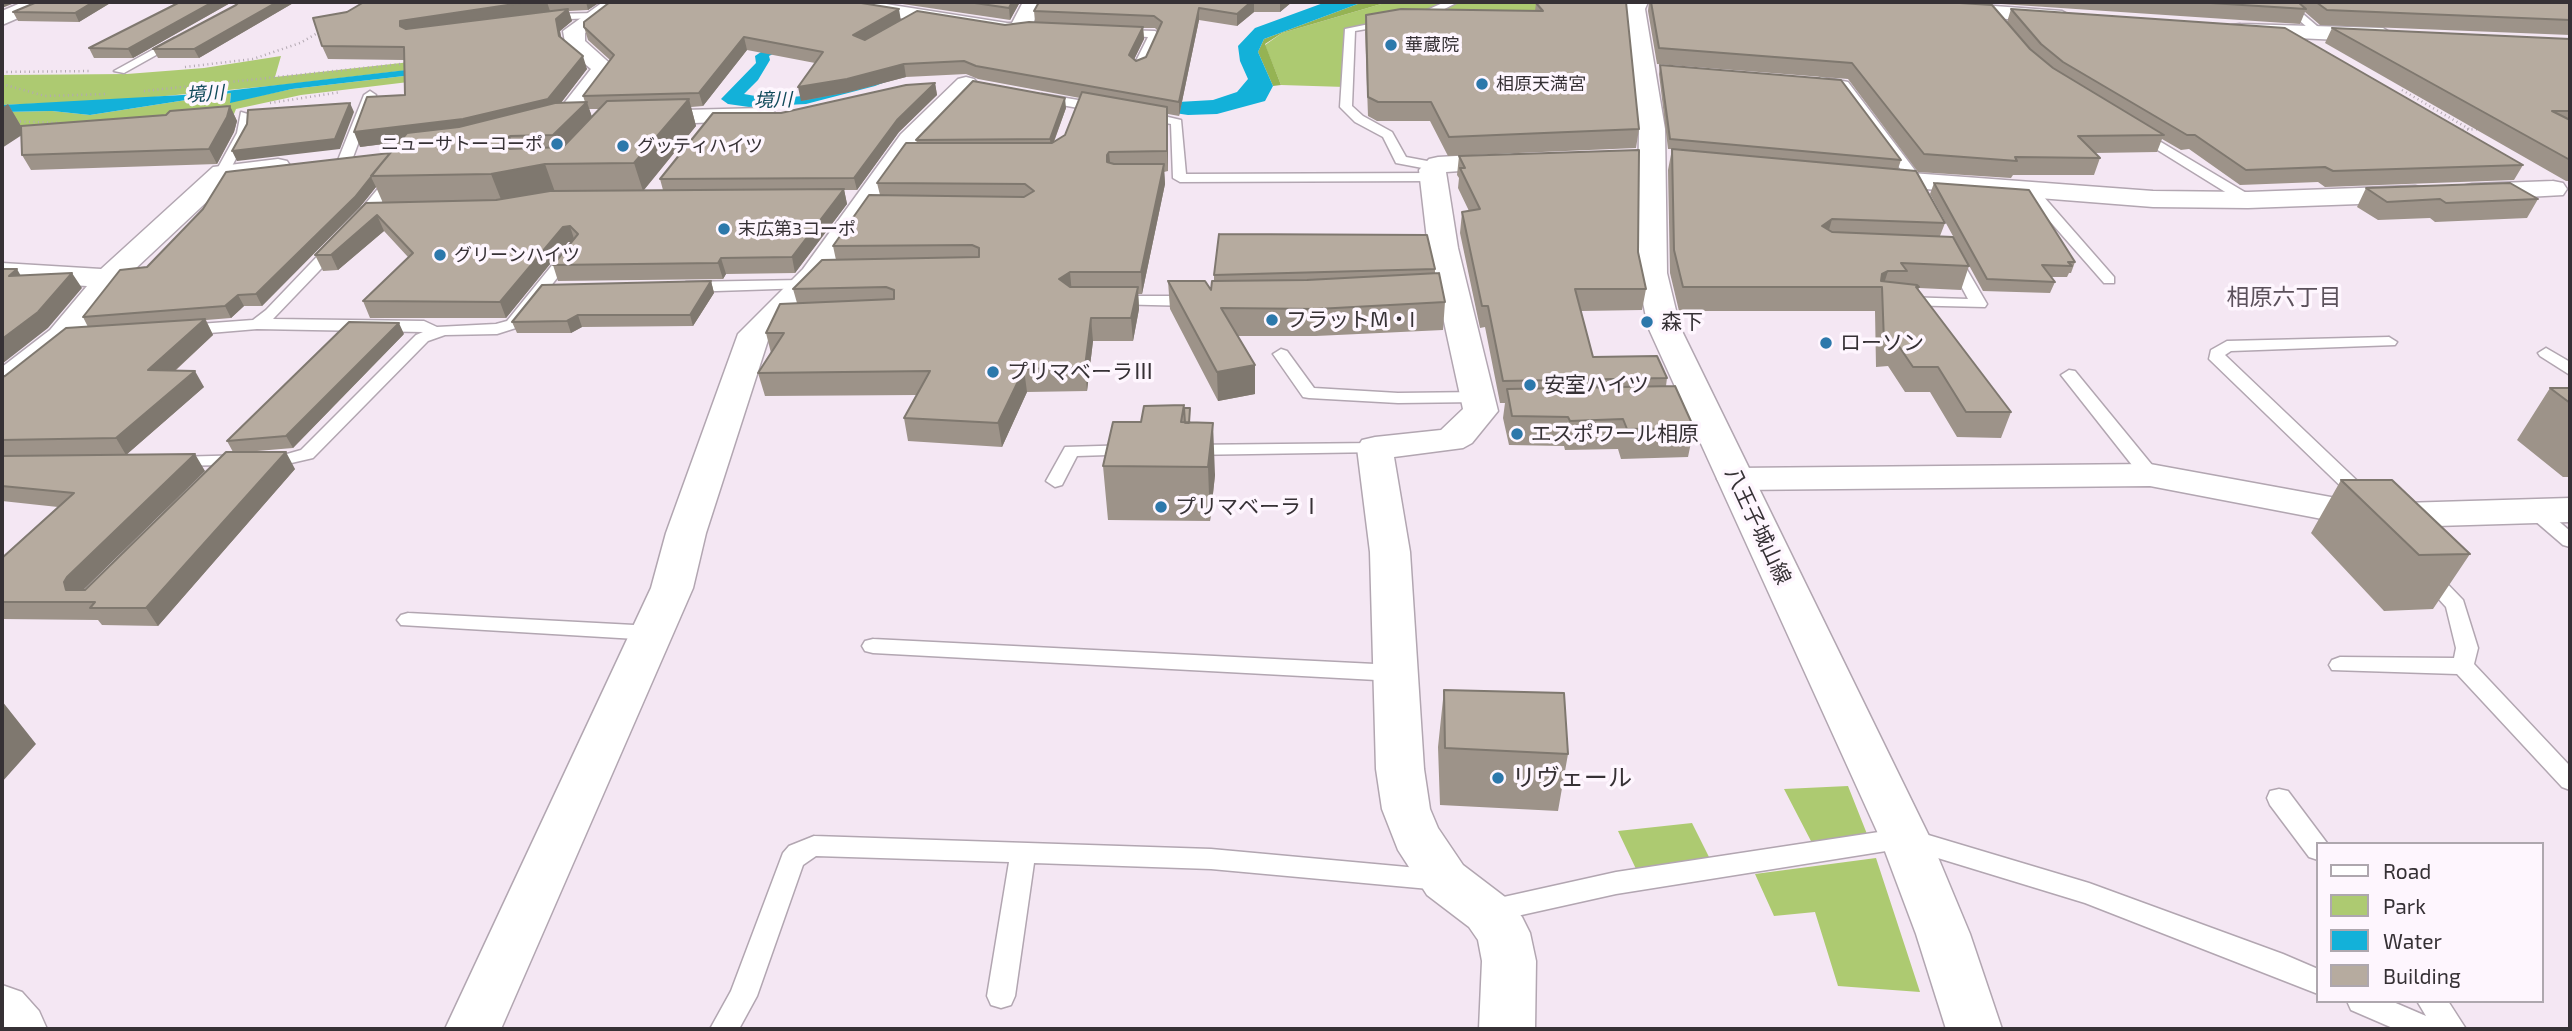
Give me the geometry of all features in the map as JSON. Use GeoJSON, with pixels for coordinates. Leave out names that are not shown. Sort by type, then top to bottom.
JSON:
{"type":"FeatureCollection","features":[{"type":"Feature","properties":{"kind":"street"},"geometry":{"type":"LineString","coordinates":[[2,19],[39,2]]}},
{"type":"Feature","properties":{"kind":"street"},"geometry":{"type":"LineString","coordinates":[[616,2],[574,31],[576,45],[604,68],[602,74],[550,122],[607,119],[710,121],[791,113]]}},
{"type":"Feature","properties":{"kind":"street"},"geometry":{"type":"LineString","coordinates":[[835,2],[916,20],[1027,29],[1033,2]]}},
{"type":"Feature","properties":{"kind":"street","name":"八王子城山線"},"geometry":{"type":"LineString","coordinates":[[1638,2],[1635,9],[1649,69],[1652,129],[1651,251],[1655,297],[1664,327],[1695,409],[1736,479],[1905,838],[1943,934],[1974,1029]]}},
{"type":"Feature","properties":{"kind":"street"},"geometry":{"type":"LineString","coordinates":[[1858,2],[2083,19]]}},
{"type":"Feature","properties":{"kind":"street"},"geometry":{"type":"LineString","coordinates":[[2222,30],[2402,36]]}},
{"type":"Feature","properties":{"kind":"street"},"geometry":{"type":"LineString","coordinates":[[2284,32],[2330,59]]}},
{"type":"Feature","properties":{"kind":"street"},"geometry":{"type":"LineString","coordinates":[[473,1029],[632,669],[653,633],[672,588],[686,533],[754,334],[800,295],[866,203],[959,85]]}},
{"type":"Feature","properties":{"kind":"street"},"geometry":{"type":"LineString","coordinates":[[2,383],[61,337],[85,311],[108,278],[222,173],[381,157]]}},
{"type":"Feature","properties":{"kind":"street"},"geometry":{"type":"LineString","coordinates":[[1507,1029],[1509,961],[1503,933],[1487,912],[1445,880],[1416,836],[1406,809],[1395,673],[1390,552],[1375,447],[1450,440],[1459,435],[1485,406],[1449,293],[1433,171],[1545,160]]}},
{"type":"Feature","properties":{"kind":"street"},"geometry":{"type":"LineString","coordinates":[[2517,168],[2562,193]]}},
{"type":"Feature","properties":{"kind":"street"},"geometry":{"type":"LineString","coordinates":[[1845,176],[1919,194],[2031,191],[2153,199],[2248,200],[2562,193]]}},
{"type":"Feature","properties":{"kind":"street"},"geometry":{"type":"LineString","coordinates":[[2,272],[108,278]]}},
{"type":"Feature","properties":{"kind":"street"},"geometry":{"type":"LineString","coordinates":[[1736,479],[2150,475],[2380,523],[2552,510]]}},
{"type":"Feature","properties":{"kind":"street"},"geometry":{"type":"LineString","coordinates":[[2,1010],[19,1029]]}},
{"type":"Feature","properties":{"kind":"lane"},"geometry":{"type":"LineString","coordinates":[[1433,171],[1401,160],[1381,128],[1359,119],[1346,107],[1350,29],[1421,17],[1453,2]]}},
{"type":"Feature","properties":{"kind":"lane"},"geometry":{"type":"LineString","coordinates":[[2283,2],[2319,32]]}},
{"type":"Feature","properties":{"kind":"lane"},"geometry":{"type":"LineString","coordinates":[[1990,12],[2005,29]]}},
{"type":"Feature","properties":{"kind":"lane"},"geometry":{"type":"LineString","coordinates":[[532,19],[594,15]]}},
{"type":"Feature","properties":{"kind":"lane"},"geometry":{"type":"LineString","coordinates":[[1101,32],[1155,34],[1138,69]]}},
{"type":"Feature","properties":{"kind":"lane"},"geometry":{"type":"LineString","coordinates":[[120,71],[188,34]]}},
{"type":"Feature","properties":{"kind":"lane"},"geometry":{"type":"LineString","coordinates":[[1811,80],[1844,84],[1879,129],[1919,194]]}},
{"type":"Feature","properties":{"kind":"lane"},"geometry":{"type":"LineString","coordinates":[[1023,94],[1075,110],[1125,112],[1176,121],[1173,178],[1433,171]]}},
{"type":"Feature","properties":{"kind":"lane"},"geometry":{"type":"LineString","coordinates":[[257,324],[272,313],[374,212],[381,157],[370,95]]}},
{"type":"Feature","properties":{"kind":"lane"},"geometry":{"type":"LineString","coordinates":[[222,173],[243,133],[245,115]]}},
{"type":"Feature","properties":{"kind":"lane"},"geometry":{"type":"LineString","coordinates":[[2122,123],[2248,200]]}},
{"type":"Feature","properties":{"kind":"lane"},"geometry":{"type":"LineString","coordinates":[[2031,191],[2109,280]]}},
{"type":"Feature","properties":{"kind":"lane"},"geometry":{"type":"LineString","coordinates":[[162,462],[288,459],[307,454],[322,443],[422,338],[435,332],[506,328],[513,324],[573,248]]}},
{"type":"Feature","properties":{"kind":"lane"},"geometry":{"type":"LineString","coordinates":[[1882,302],[1979,304],[1945,249]]}},
{"type":"Feature","properties":{"kind":"lane"},"geometry":{"type":"LineString","coordinates":[[665,287],[800,295]]}},
{"type":"Feature","properties":{"kind":"lane"},"geometry":{"type":"LineString","coordinates":[[542,289],[569,288]]}},
{"type":"Feature","properties":{"kind":"lane"},"geometry":{"type":"LineString","coordinates":[[1100,301],[1210,301]]}},
{"type":"Feature","properties":{"kind":"lane"},"geometry":{"type":"LineString","coordinates":[[170,331],[257,324],[424,326],[435,332]]}},
{"type":"Feature","properties":{"kind":"lane"},"geometry":{"type":"LineString","coordinates":[[61,337],[88,335]]}},
{"type":"Feature","properties":{"kind":"lane"},"geometry":{"type":"LineString","coordinates":[[2380,523],[2217,359],[2217,353],[2227,346],[2389,342]]}},
{"type":"Feature","properties":{"kind":"lane"},"geometry":{"type":"LineString","coordinates":[[2546,353],[2570,370]]}},
{"type":"Feature","properties":{"kind":"lane"},"geometry":{"type":"LineString","coordinates":[[1281,354],[1310,393],[1485,406]]}},
{"type":"Feature","properties":{"kind":"lane"},"geometry":{"type":"LineString","coordinates":[[2069,375],[2150,475]]}},
{"type":"Feature","properties":{"kind":"lane"},"geometry":{"type":"LineString","coordinates":[[1055,481],[1071,451],[1375,447]]}},
{"type":"Feature","properties":{"kind":"lane"},"geometry":{"type":"LineString","coordinates":[[210,480],[229,461]]}},
{"type":"Feature","properties":{"kind":"lane"},"geometry":{"type":"LineString","coordinates":[[2552,510],[2570,541]]}},
{"type":"Feature","properties":{"kind":"lane"},"geometry":{"type":"LineString","coordinates":[[2407,556],[2456,605],[2467,648],[2463,666]]}},
{"type":"Feature","properties":{"kind":"lane"},"geometry":{"type":"LineString","coordinates":[[408,620],[653,633]]}},
{"type":"Feature","properties":{"kind":"lane"},"geometry":{"type":"LineString","coordinates":[[873,646],[1395,673]]}},
{"type":"Feature","properties":{"kind":"lane"},"geometry":{"type":"LineString","coordinates":[[2340,665],[2463,666],[2570,781]]}},
{"type":"Feature","properties":{"kind":"lane"},"geometry":{"type":"LineString","coordinates":[[2279,798],[2316,847]]}},
{"type":"Feature","properties":{"kind":"lane"},"geometry":{"type":"LineString","coordinates":[[1487,912],[1616,883],[1905,838],[2089,894],[2273,962],[2316,981]]}},
{"type":"Feature","properties":{"kind":"lane"},"geometry":{"type":"LineString","coordinates":[[724,1029],[743,996],[792,860],[805,848],[814,846],[1211,859],[1445,880]]}},
{"type":"Feature","properties":{"kind":"lane"},"geometry":{"type":"LineString","coordinates":[[1001,996],[1023,854]]}},
{"type":"Feature","properties":{"kind":"lane"},"geometry":{"type":"LineString","coordinates":[[2365,1003],[2419,1028]]}},
{"type":"Feature","properties":{"kind":"lane"},"geometry":{"type":"LineString","coordinates":[[2432,1003],[2452,1029]]}},
{"type":"Feature","properties":{"kind":"path"},"geometry":{"type":"LineString","coordinates":[[2,72],[120,71],[246,60],[300,43],[331,27]]}},
{"type":"Feature","properties":{"kind":"path"},"geometry":{"type":"LineString","coordinates":[[137,92],[412,63]]}},
{"type":"Feature","properties":{"kind":"path"},"geometry":{"type":"LineString","coordinates":[[2,84],[45,96],[110,93]]}},
{"type":"Feature","properties":{"kind":"path"},"geometry":{"type":"LineString","coordinates":[[2402,90],[2471,130]]}},
{"type":"Feature","properties":{"kind":"path"},"geometry":{"type":"LineString","coordinates":[[264,105],[341,92]]}},
{"type":"Feature","properties":{"kind":"path"},"geometry":{"type":"LineString","coordinates":[[2416,92],[2481,129]]}},
{"type":"Feature","properties":{"kind":"path"},"geometry":{"type":"LineString","coordinates":[[2,121],[66,124]]}},
{"type":"Feature","properties":{"kind":"path"},"geometry":{"type":"LineString","coordinates":[[2450,130],[2492,129]]}},
{"type":"Feature","properties":{"kind":"green space"},"geometry":{"type":"Polygon","coordinates":[[[1363,2],[1388,2],[1282,33],[1265,44],[1281,85],[1273,86],[1258,52],[1264,39],[1363,2]]]}},
{"type":"Feature","properties":{"kind":"green space"},"geometry":{"type":"Polygon","coordinates":[[[1388,2],[1622,2],[1621,12],[1352,28],[1345,87],[1281,85],[1265,45],[1282,33],[1388,2]]]}},
{"type":"Feature","properties":{"kind":"green space"},"geometry":{"type":"Polygon","coordinates":[[[564,45],[570,51],[281,85],[123,100],[2,105],[2,75],[127,74],[204,68],[281,56],[275,77],[564,45]]]}},
{"type":"Feature","properties":{"kind":"green space"},"geometry":{"type":"Polygon","coordinates":[[[576,56],[582,61],[301,95],[236,109],[234,114],[180,124],[2,128],[2,112],[52,111],[90,115],[231,93],[230,102],[292,89],[576,56]]]}},
{"type":"Feature","properties":{"kind":"green space"},"geometry":{"type":"Polygon","coordinates":[[[1848,786],[1867,834],[1812,843],[1784,789],[1848,786]]]}},
{"type":"Feature","properties":{"kind":"green space"},"geometry":{"type":"Polygon","coordinates":[[[1692,823],[1711,861],[1636,869],[1618,831],[1692,823]]]}},
{"type":"Feature","properties":{"kind":"green space"},"geometry":{"type":"Polygon","coordinates":[[[1876,858],[1920,992],[1838,986],[1815,912],[1774,916],[1755,874],[1876,858]]]}},
{"type":"Feature","properties":{"kind":"water","name":"境川"},"geometry":{"type":"Polygon","coordinates":[[[1326,2],[1363,2],[1264,39],[1258,52],[1273,86],[1265,101],[1217,114],[1188,115],[1095,101],[1071,91],[1046,87],[1011,58],[985,52],[957,54],[875,86],[806,104],[749,107],[728,104],[721,99],[756,63],[755,56],[776,42],[797,34],[810,22],[801,16],[772,16],[731,23],[661,45],[609,53],[602,48],[644,43],[706,20],[777,9],[835,12],[841,14],[834,23],[769,56],[770,60],[758,80],[744,94],[772,99],[802,96],[852,85],[961,40],[1001,38],[1121,93],[1178,102],[1213,100],[1237,92],[1248,79],[1240,61],[1238,46],[1255,28],[1326,2]]]}},
{"type":"Feature","properties":{"kind":"water","name":"境川"},"geometry":{"type":"Polygon","coordinates":[[[570,51],[576,56],[292,89],[230,103],[231,93],[90,115],[52,111],[2,112],[2,105],[200,94],[570,51]]]}},
{"type":"Feature","properties":{"kind":"building"},"geometry":{"type":"Polygon","coordinates":[[[37,2],[93,2],[75,13],[13,12],[37,2]]]}},
{"type":"Feature","properties":{"kind":"building"},"geometry":{"type":"Polygon","coordinates":[[[180,2],[213,2],[128,49],[89,48],[180,2]]]}},
{"type":"Feature","properties":{"kind":"building"},"geometry":{"type":"Polygon","coordinates":[[[239,2],[277,2],[194,49],[153,49],[236,5],[239,2]]]}},
{"type":"Feature","properties":{"kind":"building"},"geometry":{"type":"Polygon","coordinates":[[[364,2],[528,2],[400,21],[400,26],[406,29],[568,9],[556,19],[559,36],[583,56],[548,99],[463,119],[354,132],[367,97],[405,95],[404,47],[322,46],[313,18],[347,12],[364,2]]]}},
{"type":"Feature","properties":{"kind":"building"},"geometry":{"type":"Polygon","coordinates":[[[610,2],[855,2],[899,9],[853,35],[865,40],[917,11],[1005,25],[1029,22],[1143,27],[1129,55],[1136,61],[1146,57],[1162,22],[1154,16],[1034,11],[1039,2],[1251,2],[1237,14],[1199,8],[1179,102],[976,66],[964,61],[904,64],[847,79],[798,87],[823,52],[744,37],[699,93],[583,96],[614,55],[584,27],[584,22],[610,2]]]}},
{"type":"Feature","properties":{"kind":"building"},"geometry":{"type":"Polygon","coordinates":[[[968,2],[1012,2],[1009,8],[968,2]]]}},
{"type":"Feature","properties":{"kind":"building"},"geometry":{"type":"Polygon","coordinates":[[[1626,2],[1639,129],[1449,137],[1431,102],[1378,102],[1368,97],[1366,15],[1401,9],[1543,11],[1536,3],[1626,2]]]}},
{"type":"Feature","properties":{"kind":"building"},"geometry":{"type":"Polygon","coordinates":[[[1651,2],[1944,2],[1992,5],[2030,49],[2053,68],[2164,135],[2078,136],[2100,158],[2015,157],[2017,161],[1924,154],[1852,63],[1659,48],[1651,2]]]}},
{"type":"Feature","properties":{"kind":"building"},"geometry":{"type":"Polygon","coordinates":[[[2195,2],[2298,2],[2306,9],[2195,2]]]}},
{"type":"Feature","properties":{"kind":"building"},"geometry":{"type":"Polygon","coordinates":[[[2316,2],[2570,2],[2570,20],[2327,10],[2316,2]]]}},
{"type":"Feature","properties":{"kind":"building"},"geometry":{"type":"Polygon","coordinates":[[[2011,9],[2285,28],[2523,165],[2333,171],[2325,167],[2246,170],[2195,135],[2187,135],[2063,62],[2041,44],[2011,9]]]}},
{"type":"Feature","properties":{"kind":"building"},"geometry":{"type":"Polygon","coordinates":[[[2332,28],[2570,39],[2570,111],[2552,111],[2570,120],[2570,160],[2332,28]]]}},
{"type":"Feature","properties":{"kind":"building"},"geometry":{"type":"Polygon","coordinates":[[[1660,65],[1841,80],[1901,160],[1670,139],[1660,65]]]}},
{"type":"Feature","properties":{"kind":"building"},"geometry":{"type":"Polygon","coordinates":[[[973,81],[1065,98],[1050,139],[916,140],[973,81]]]}},
{"type":"Feature","properties":{"kind":"building"},"geometry":{"type":"Polygon","coordinates":[[[935,83],[897,120],[854,178],[660,179],[713,113],[781,113],[906,85],[935,83]]]}},
{"type":"Feature","properties":{"kind":"building"},"geometry":{"type":"Polygon","coordinates":[[[1082,92],[1167,107],[1167,151],[1109,152],[1107,155],[1107,162],[1114,164],[1164,164],[1141,272],[1070,272],[1059,279],[1070,287],[1138,287],[1131,318],[1091,318],[1085,367],[1024,369],[998,423],[904,418],[930,371],[758,373],[784,333],[766,333],[780,304],[894,299],[894,290],[886,287],[793,289],[822,260],[979,257],[979,248],[972,245],[833,246],[869,195],[1024,197],[1034,191],[1025,184],[877,183],[906,143],[1052,143],[1065,135],[1082,92]]]}},
{"type":"Feature","properties":{"kind":"building"},"geometry":{"type":"Polygon","coordinates":[[[689,99],[634,163],[545,164],[491,174],[371,176],[407,133],[459,127],[555,103],[587,102],[553,135],[510,136],[501,141],[510,149],[563,147],[607,101],[689,99]]]}},
{"type":"Feature","properties":{"kind":"building"},"geometry":{"type":"Polygon","coordinates":[[[350,103],[335,139],[232,151],[247,124],[248,110],[350,103]]]}},
{"type":"Feature","properties":{"kind":"building"},"geometry":{"type":"Polygon","coordinates":[[[230,106],[227,117],[209,149],[22,155],[21,126],[166,115],[170,111],[230,106]]]}},
{"type":"Feature","properties":{"kind":"building"},"geometry":{"type":"Polygon","coordinates":[[[1672,149],[1916,171],[1945,223],[1832,219],[1822,226],[1832,232],[1953,237],[1969,266],[1901,263],[1907,271],[1888,271],[1882,274],[1881,281],[1919,287],[1916,287],[2011,412],[1966,412],[1938,367],[1913,367],[1896,342],[1884,342],[1882,287],[1683,287],[1674,250],[1672,149]]]}},
{"type":"Feature","properties":{"kind":"building"},"geometry":{"type":"Polygon","coordinates":[[[1639,150],[1638,252],[1646,289],[1575,289],[1593,357],[1657,356],[1667,378],[1503,381],[1488,306],[1482,306],[1462,212],[1480,209],[1460,168],[1465,168],[1459,156],[1639,150]]]}},
{"type":"Feature","properties":{"kind":"building"},"geometry":{"type":"Polygon","coordinates":[[[390,153],[355,197],[256,294],[238,295],[225,306],[83,317],[120,270],[147,267],[203,209],[226,172],[390,153]]]}},
{"type":"Feature","properties":{"kind":"building"},"geometry":{"type":"Polygon","coordinates":[[[1934,183],[2029,190],[2075,262],[2068,262],[2072,266],[2042,265],[2055,282],[1987,279],[1934,183]]]}},
{"type":"Feature","properties":{"kind":"building"},"geometry":{"type":"Polygon","coordinates":[[[2510,183],[2538,199],[2446,203],[2440,199],[2387,202],[2366,188],[2510,183]]]}},
{"type":"Feature","properties":{"kind":"building"},"geometry":{"type":"Polygon","coordinates":[[[844,189],[792,257],[721,258],[718,263],[553,265],[578,234],[570,226],[563,227],[500,302],[363,301],[413,253],[377,215],[331,255],[315,255],[366,203],[496,200],[550,191],[844,189]]]}},
{"type":"Feature","properties":{"kind":"building"},"geometry":{"type":"Polygon","coordinates":[[[1219,234],[1427,235],[1435,269],[1214,275],[1219,234]]]}},
{"type":"Feature","properties":{"kind":"building"},"geometry":{"type":"Polygon","coordinates":[[[2,269],[17,269],[9,276],[72,273],[38,312],[2,339],[2,269]]]}},
{"type":"Feature","properties":{"kind":"building"},"geometry":{"type":"Polygon","coordinates":[[[1439,273],[1445,302],[1317,309],[1221,308],[1255,365],[1217,372],[1168,281],[1205,281],[1211,290],[1212,281],[1307,280],[1439,273]]]}},
{"type":"Feature","properties":{"kind":"building"},"geometry":{"type":"Polygon","coordinates":[[[711,281],[690,315],[578,315],[567,321],[512,322],[542,285],[711,281]]]}},
{"type":"Feature","properties":{"kind":"building"},"geometry":{"type":"Polygon","coordinates":[[[205,319],[148,370],[195,371],[116,438],[2,440],[2,377],[66,328],[205,319]]]}},
{"type":"Feature","properties":{"kind":"building"},"geometry":{"type":"Polygon","coordinates":[[[349,322],[399,323],[286,436],[227,441],[349,322]]]}},
{"type":"Feature","properties":{"kind":"building"},"geometry":{"type":"Polygon","coordinates":[[[1675,386],[1694,428],[1627,429],[1623,419],[1570,421],[1568,417],[1512,416],[1507,389],[1675,386]]]}},
{"type":"Feature","properties":{"kind":"building"},"geometry":{"type":"Polygon","coordinates":[[[2550,388],[2570,388],[2570,403],[2550,388]]]}},
{"type":"Feature","properties":{"kind":"building"},"geometry":{"type":"Polygon","coordinates":[[[1184,405],[1181,422],[1213,423],[1208,467],[1103,466],[1113,422],[1141,422],[1144,406],[1184,405]]]}},
{"type":"Feature","properties":{"kind":"building"},"geometry":{"type":"Polygon","coordinates":[[[1184,408],[1190,408],[1189,423],[1185,423],[1184,408]]]}},
{"type":"Feature","properties":{"kind":"building"},"geometry":{"type":"Polygon","coordinates":[[[226,452],[286,452],[146,608],[90,608],[95,602],[2,602],[2,558],[74,493],[2,486],[2,456],[195,454],[64,582],[66,590],[85,590],[226,452]]]}},
{"type":"Feature","properties":{"kind":"building"},"geometry":{"type":"Polygon","coordinates":[[[2341,480],[2392,480],[2470,554],[2419,555],[2341,480]]]}},
{"type":"Feature","properties":{"kind":"building"},"geometry":{"type":"Polygon","coordinates":[[[1444,690],[1564,693],[1568,754],[1445,748],[1444,690]]]}},
{"type":"Feature","properties":{"kind":"place","name":"華蔵院"},"geometry":{"type":"Point","coordinates":[1391,45]}},
{"type":"Feature","properties":{"kind":"place","name":"相原天満宮"},"geometry":{"type":"Point","coordinates":[1482,84]}},
{"type":"Feature","properties":{"kind":"place","name":"ニューサトーコーポ"},"geometry":{"type":"Point","coordinates":[557,144]}},
{"type":"Feature","properties":{"kind":"place","name":"グッティハイツ"},"geometry":{"type":"Point","coordinates":[623,146]}},
{"type":"Feature","properties":{"kind":"place","name":"末広第3コーポ"},"geometry":{"type":"Point","coordinates":[724,229]}},
{"type":"Feature","properties":{"kind":"place","name":"グリーンハイツ"},"geometry":{"type":"Point","coordinates":[440,255]}},
{"type":"Feature","properties":{"kind":"place","name":"フラットM・I"},"geometry":{"type":"Point","coordinates":[1272,320]}},
{"type":"Feature","properties":{"kind":"place","name":"森下"},"geometry":{"type":"Point","coordinates":[1647,322]}},
{"type":"Feature","properties":{"kind":"place","name":"ローソン"},"geometry":{"type":"Point","coordinates":[1826,343]}},
{"type":"Feature","properties":{"kind":"place","name":"プリマベーラⅢ"},"geometry":{"type":"Point","coordinates":[993,372]}},
{"type":"Feature","properties":{"kind":"place","name":"安室ハイツ"},"geometry":{"type":"Point","coordinates":[1530,385]}},
{"type":"Feature","properties":{"kind":"place","name":"エスポワール相原"},"geometry":{"type":"Point","coordinates":[1517,434]}},
{"type":"Feature","properties":{"kind":"place","name":"プリマベーラⅠ"},"geometry":{"type":"Point","coordinates":[1161,507]}},
{"type":"Feature","properties":{"kind":"place","name":"リヴェール"},"geometry":{"type":"Point","coordinates":[1498,778]}},
{"type":"Feature","properties":{"kind":"district","name":"相原六丁目"},"geometry":{"type":"Point","coordinates":[2284,297]}}]}
